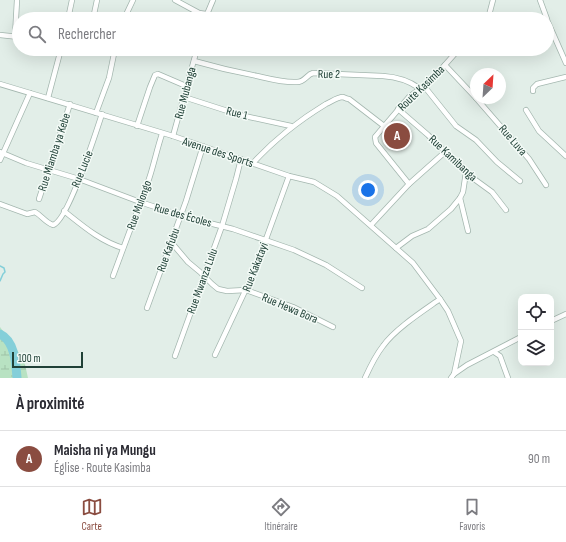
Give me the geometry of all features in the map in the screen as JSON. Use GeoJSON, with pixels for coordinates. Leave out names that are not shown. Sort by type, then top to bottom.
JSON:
{"type":"FeatureCollection","features":[{"type":"Feature","properties":{"kind":"street"},"geometry":{"type":"LineString","coordinates":[[17,0],[17,12]]}},
{"type":"Feature","properties":{"kind":"street"},"geometry":{"type":"LineString","coordinates":[[69,12],[72,0]]}},
{"type":"Feature","properties":{"kind":"street"},"geometry":{"type":"LineString","coordinates":[[94,12],[97,0]]}},
{"type":"Feature","properties":{"kind":"street"},"geometry":{"type":"LineString","coordinates":[[127,12],[133,0]]}},
{"type":"Feature","properties":{"kind":"street"},"geometry":{"type":"LineString","coordinates":[[175,0],[197,12]]}},
{"type":"Feature","properties":{"kind":"street"},"geometry":{"type":"LineString","coordinates":[[207,12],[213,0]]}},
{"type":"Feature","properties":{"kind":"street"},"geometry":{"type":"LineString","coordinates":[[490,12],[493,0]]}},
{"type":"Feature","properties":{"kind":"street"},"geometry":{"type":"LineString","coordinates":[[540,0],[544,12]]}},
{"type":"Feature","properties":{"kind":"street"},"geometry":{"type":"LineString","coordinates":[[0,35],[12,36]]}},
{"type":"Feature","properties":{"kind":"street"},"geometry":{"type":"LineString","coordinates":[[554,36],[566,63]]}},
{"type":"Feature","properties":{"kind":"street"},"geometry":{"type":"LineString","coordinates":[[48,98],[59,56]]}},
{"type":"Feature","properties":{"kind":"street"},"geometry":{"type":"LineString","coordinates":[[96,113],[109,78],[114,56]]}},
{"type":"Feature","properties":{"kind":"street","name":"Rue Mubanga"},"geometry":{"type":"LineString","coordinates":[[173,136],[195,56]]}},
{"type":"Feature","properties":{"kind":"street","name":"Route Kasimba"},"geometry":{"type":"LineString","coordinates":[[409,184],[376,143],[375,138],[408,97],[424,86],[453,56]]}},
{"type":"Feature","properties":{"kind":"street","name":"Rue 2"},"geometry":{"type":"LineString","coordinates":[[194,61],[283,81],[298,82],[305,79],[310,74],[383,76],[404,80],[419,88]]}},
{"type":"Feature","properties":{"kind":"street","name":"Rue Luva"},"geometry":{"type":"LineString","coordinates":[[445,65],[470,92]]}},
{"type":"Feature","properties":{"kind":"street"},"geometry":{"type":"LineString","coordinates":[[137,126],[155,74],[186,86]]}},
{"type":"Feature","properties":{"kind":"street"},"geometry":{"type":"LineString","coordinates":[[533,91],[533,88],[537,84],[566,76]]}},
{"type":"Feature","properties":{"kind":"street","name":"Avenue des Sports"},"geometry":{"type":"LineString","coordinates":[[0,84],[70,104],[162,134],[173,136],[289,176],[314,182],[337,196],[413,264],[448,311],[462,341],[453,376]]}},
{"type":"Feature","properties":{"kind":"street"},"geometry":{"type":"LineString","coordinates":[[424,86],[456,126],[476,140],[497,162],[520,181]]}},
{"type":"Feature","properties":{"kind":"street"},"geometry":{"type":"LineString","coordinates":[[0,160],[2,152],[30,93]]}},
{"type":"Feature","properties":{"kind":"street","name":"Rue 1"},"geometry":{"type":"LineString","coordinates":[[184,97],[240,115],[291,126]]}},
{"type":"Feature","properties":{"kind":"street"},"geometry":{"type":"LineString","coordinates":[[253,163],[291,126],[330,102],[343,97],[349,99],[384,126]]}},
{"type":"Feature","properties":{"kind":"street","name":"Rue Miamba ya Kebe"},"geometry":{"type":"LineString","coordinates":[[39,199],[70,104]]}},
{"type":"Feature","properties":{"kind":"street","name":"Rue Luva"},"geometry":{"type":"LineString","coordinates":[[481,104],[529,159],[546,185]]}},
{"type":"Feature","properties":{"kind":"street","name":"Rue Kamibanga"},"geometry":{"type":"LineString","coordinates":[[398,109],[428,135],[466,172],[492,192],[506,210]]}},
{"type":"Feature","properties":{"kind":"street"},"geometry":{"type":"LineString","coordinates":[[526,110],[539,131],[566,156]]}},
{"type":"Feature","properties":{"kind":"street","name":"Rue Lucie"},"geometry":{"type":"LineString","coordinates":[[0,204],[27,214],[35,212],[46,222],[53,225],[59,222],[87,159],[102,114]]}},
{"type":"Feature","properties":{"kind":"street","name":"Rue Mulongo"},"geometry":{"type":"LineString","coordinates":[[113,276],[154,164],[156,149],[162,134]]}},
{"type":"Feature","properties":{"kind":"street","name":"Rue Kafubu"},"geometry":{"type":"LineString","coordinates":[[147,308],[181,216],[204,146]]}},
{"type":"Feature","properties":{"kind":"street","name":"Rue des Écoles"},"geometry":{"type":"LineString","coordinates":[[2,152],[181,216],[265,239],[294,250],[326,265],[362,288]]}},
{"type":"Feature","properties":{"kind":"street"},"geometry":{"type":"LineString","coordinates":[[371,225],[409,184],[445,152]]}},
{"type":"Feature","properties":{"kind":"street","name":"Rue Mwanza Lulu"},"geometry":{"type":"LineString","coordinates":[[176,356],[222,226],[236,179],[240,159]]}},
{"type":"Feature","properties":{"kind":"street"},"geometry":{"type":"LineString","coordinates":[[396,248],[412,236],[428,229],[451,209],[463,192],[466,172]]}},
{"type":"Feature","properties":{"kind":"street","name":"Rue Kakatayi"},"geometry":{"type":"LineString","coordinates":[[215,355],[246,290],[289,176]]}},
{"type":"Feature","properties":{"kind":"street"},"geometry":{"type":"LineString","coordinates":[[460,198],[468,231]]}},
{"type":"Feature","properties":{"kind":"street"},"geometry":{"type":"LineString","coordinates":[[64,211],[109,244],[123,248]]}},
{"type":"Feature","properties":{"kind":"street","name":"Rue Hewa Bora"},"geometry":{"type":"LineString","coordinates":[[171,242],[188,262],[204,275],[212,284],[222,290],[246,290],[294,307],[333,326]]}},
{"type":"Feature","properties":{"kind":"street"},"geometry":{"type":"LineString","coordinates":[[365,378],[370,366],[383,345],[413,318],[440,299]]}},
{"type":"Feature","properties":{"kind":"street"},"geometry":{"type":"LineString","coordinates":[[554,320],[566,314]]}},
{"type":"Feature","properties":{"kind":"street"},"geometry":{"type":"LineString","coordinates":[[453,376],[467,365],[518,339]]}},
{"type":"Feature","properties":{"kind":"street"},"geometry":{"type":"LineString","coordinates":[[494,352],[500,356],[508,378]]}},
{"type":"Feature","properties":{"kind":"green space"},"geometry":{"type":"Polygon","coordinates":[[[0,327],[24,360],[28,378],[0,378],[0,327]]]}},
{"type":"Feature","properties":{"kind":"waterway"},"geometry":{"type":"LineString","coordinates":[[0,266],[4,268],[5,272],[0,281]]}},
{"type":"Feature","properties":{"kind":"waterway"},"geometry":{"type":"LineString","coordinates":[[0,334],[5,337],[12,347],[17,378]]}},
{"type":"Feature","properties":{"kind":"place","name":"Maisha ni ya Mungu"},"geometry":{"type":"Point","coordinates":[397,136]}}]}
